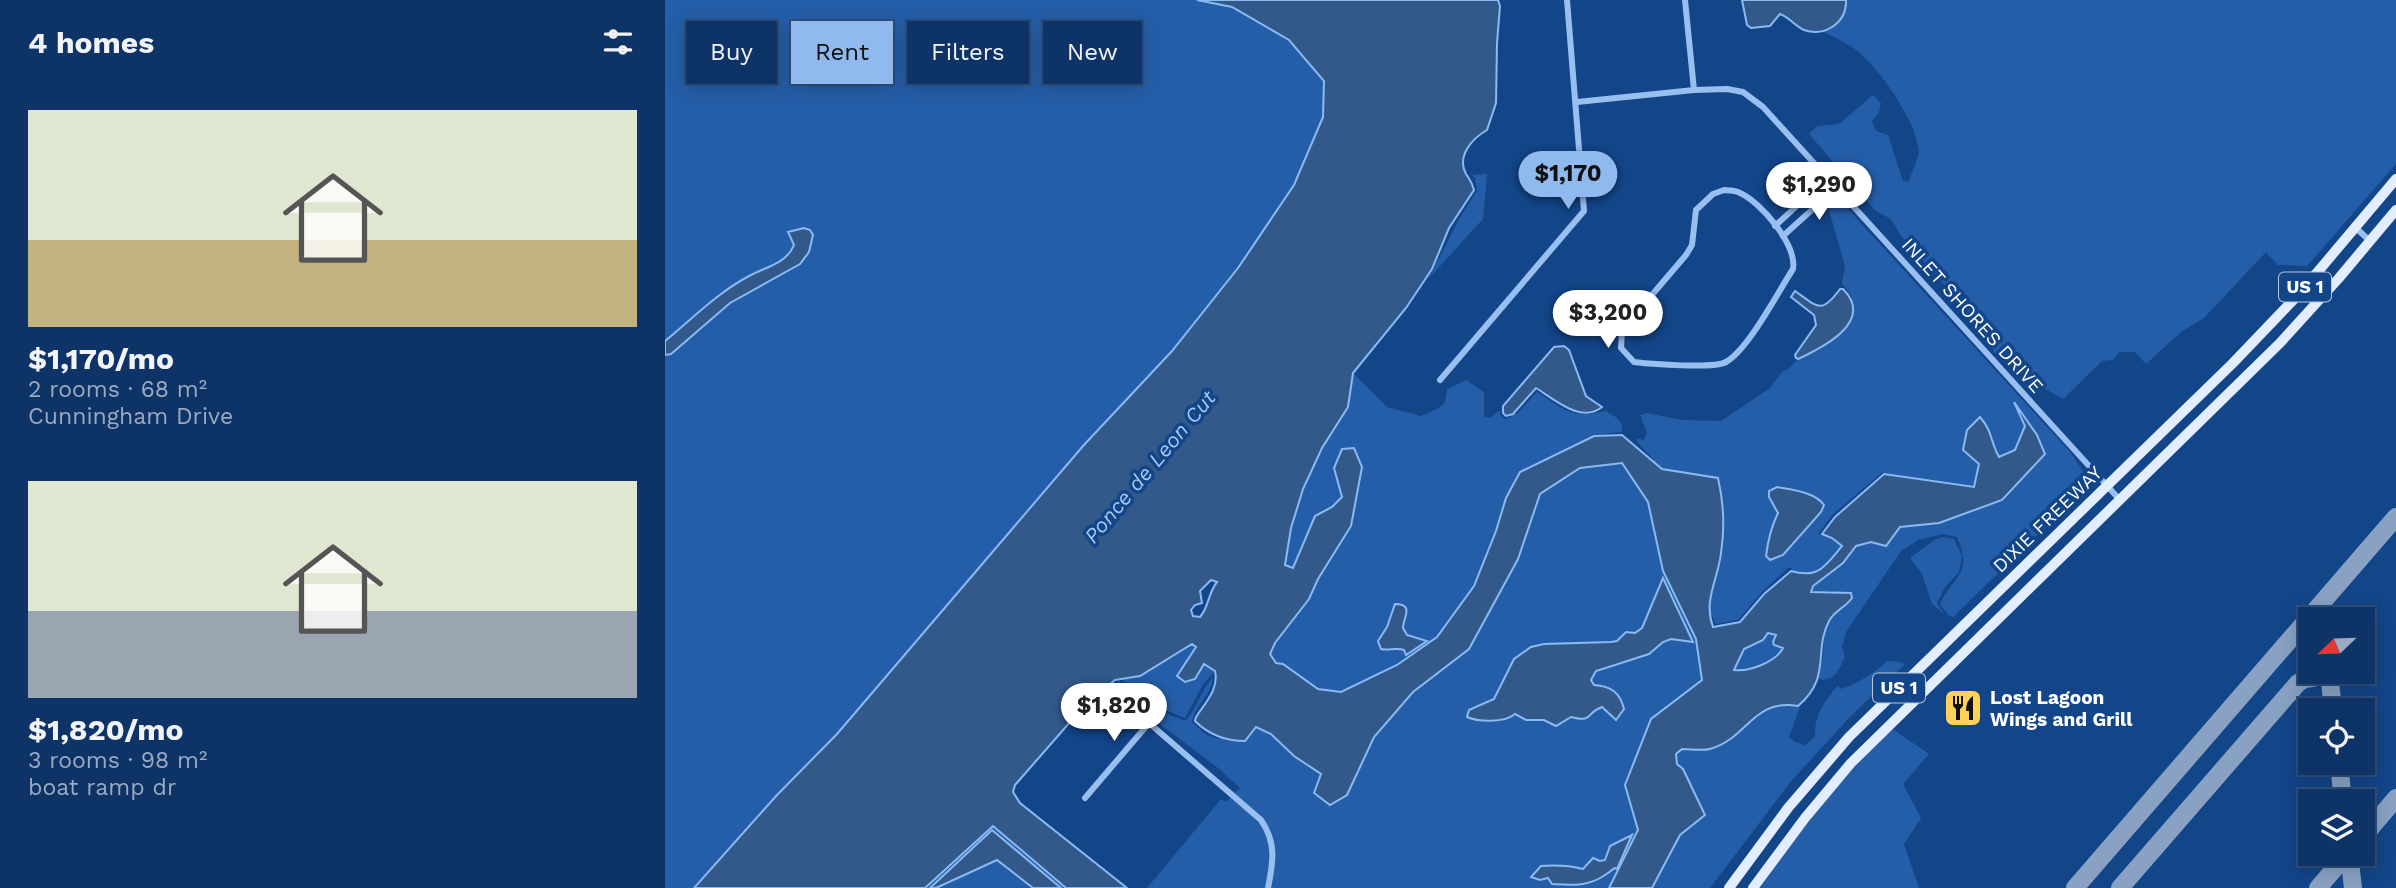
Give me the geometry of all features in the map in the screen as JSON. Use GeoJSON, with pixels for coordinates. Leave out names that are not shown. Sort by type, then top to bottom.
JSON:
{"type":"FeatureCollection","features":[{"type":"Feature","properties":{"kind":"main road","name":"DIXIE FREEWAY"},"geometry":{"type":"LineString","coordinates":[[1728,888],[1788,808],[1849,737],[2267,328],[2396,179]]}},
{"type":"Feature","properties":{"kind":"main road","name":"DIXIE FREEWAY"},"geometry":{"type":"LineString","coordinates":[[1753,888],[1805,818],[1859,756],[2280,343],[2396,210]]}},
{"type":"Feature","properties":{"kind":"street"},"geometry":{"type":"LineString","coordinates":[[1440,380],[1584,211],[1567,0]]}},
{"type":"Feature","properties":{"kind":"street"},"geometry":{"type":"LineString","coordinates":[[1685,0],[1695,90]]}},
{"type":"Feature","properties":{"kind":"street","name":"INLET SHORES DRIVE"},"geometry":{"type":"LineString","coordinates":[[1577,102],[1695,90],[1727,89],[1743,92],[1763,107],[2120,500]]}},
{"type":"Feature","properties":{"kind":"street"},"geometry":{"type":"LineString","coordinates":[[1775,226],[1827,178]]}},
{"type":"Feature","properties":{"kind":"street"},"geometry":{"type":"LineString","coordinates":[[1783,236],[1836,188]]}},
{"type":"Feature","properties":{"kind":"street"},"geometry":{"type":"LineString","coordinates":[[1724,191],[1734,191],[1753,202],[1783,236],[1793,255],[1793,269],[1741,349],[1728,362],[1711,366],[1642,363],[1634,362],[1626,356],[1621,348],[1622,330],[1692,245],[1696,211],[1704,201],[1724,191]]}},
{"type":"Feature","properties":{"kind":"street"},"geometry":{"type":"LineString","coordinates":[[2356,228],[2370,242]]}},
{"type":"Feature","properties":{"kind":"street"},"geometry":{"type":"LineString","coordinates":[[1085,798],[1149,723],[1261,820],[1268,830],[1273,849],[1268,888]]}},
{"type":"Feature","properties":{"kind":"shaded area"},"geometry":{"type":"Polygon","coordinates":[[[665,0],[1197,0],[1232,7],[1289,40],[1324,82],[1323,117],[1294,185],[1238,268],[1172,351],[1083,446],[837,734],[777,795],[694,888],[665,888],[665,0]]]}},
{"type":"Feature","properties":{"kind":"shaded area"},"geometry":{"type":"Polygon","coordinates":[[[1846,0],[2396,0],[2396,164],[2307,266],[2278,265],[2266,252],[2204,318],[2181,332],[2146,364],[2135,352],[2119,352],[2113,360],[2102,361],[2063,399],[2014,371],[2008,362],[1994,353],[1992,339],[1901,236],[1891,219],[1876,211],[1809,134],[1817,126],[1839,124],[1873,95],[1881,103],[1879,112],[1872,121],[1876,131],[1888,135],[1903,181],[1909,182],[1917,160],[1919,150],[1911,124],[1889,87],[1861,54],[1824,32],[1840,19],[1846,0]]]}},
{"type":"Feature","properties":{"kind":"shaded area"},"geometry":{"type":"Polygon","coordinates":[[[1487,174],[1483,219],[1429,278],[1459,219],[1477,191],[1472,175],[1487,174]]]}},
{"type":"Feature","properties":{"kind":"shaded area"},"geometry":{"type":"Polygon","coordinates":[[[1837,197],[2071,453],[2084,473],[2085,489],[1953,617],[1948,615],[1940,604],[1963,566],[1957,537],[1943,534],[1918,540],[1901,551],[1846,632],[1842,648],[1845,656],[1838,670],[1832,677],[1824,680],[1818,679],[1826,629],[1836,613],[1845,608],[1833,591],[1811,592],[1813,586],[1843,563],[1855,546],[1871,542],[1886,546],[1900,527],[1939,523],[2037,435],[2017,406],[2025,426],[2016,450],[1999,457],[1992,445],[1991,430],[1979,464],[1975,488],[1883,472],[1832,515],[1819,533],[1820,536],[1822,534],[1832,538],[1842,546],[1826,565],[1808,573],[1791,571],[1792,568],[1788,568],[1762,592],[1738,620],[1715,624],[1707,610],[1721,555],[1708,476],[1672,471],[1651,462],[1654,460],[1636,438],[1644,440],[1647,433],[1640,415],[1646,413],[1683,420],[1721,421],[1770,388],[1782,372],[1798,359],[1821,349],[1852,297],[1842,283],[1845,266],[1828,207],[1837,197]]]}},
{"type":"Feature","properties":{"kind":"shaded area"},"geometry":{"type":"Polygon","coordinates":[[[1353,373],[1387,407],[1421,416],[1445,403],[1447,389],[1466,380],[1484,392],[1484,417],[1490,418],[1500,410],[1500,415],[1505,419],[1509,418],[1517,414],[1537,392],[1554,404],[1576,413],[1606,411],[1622,424],[1622,432],[1592,435],[1594,436],[1506,498],[1474,586],[1437,637],[1397,665],[1341,692],[1318,689],[1283,664],[1276,663],[1270,655],[1275,643],[1309,599],[1318,579],[1351,526],[1334,468],[1342,497],[1332,507],[1315,516],[1293,568],[1285,566],[1291,528],[1303,489],[1322,448],[1348,407],[1353,373]]]}},
{"type":"Feature","properties":{"kind":"shaded area"},"geometry":{"type":"Polygon","coordinates":[[[1622,463],[1648,502],[1663,571],[1696,639],[1702,680],[1651,720],[1625,784],[1638,830],[1609,888],[1147,888],[1221,799],[1226,802],[1240,788],[1218,768],[1111,687],[1119,681],[1141,704],[1185,721],[1213,677],[1210,689],[1196,710],[1192,722],[1206,735],[1219,739],[1219,736],[1230,741],[1256,727],[1273,737],[1347,795],[1374,737],[1413,692],[1469,649],[1518,559],[1540,494],[1580,468],[1622,463]]]}},
{"type":"Feature","properties":{"kind":"shaded area"},"geometry":{"type":"Polygon","coordinates":[[[1943,537],[1954,539],[1962,556],[1959,572],[1945,587],[1937,603],[1944,614],[1932,604],[1922,574],[1910,558],[1934,540],[1943,537]]]}},
{"type":"Feature","properties":{"kind":"shaded area"},"geometry":{"type":"Polygon","coordinates":[[[1768,633],[1777,635],[1774,645],[1783,648],[1779,653],[1761,665],[1733,670],[1744,649],[1763,640],[1768,633]]]}},
{"type":"Feature","properties":{"kind":"shaded area"},"geometry":{"type":"Polygon","coordinates":[[[1192,644],[1196,646],[1177,676],[1204,664],[1215,671],[1203,684],[1185,718],[1143,701],[1120,678],[1140,676],[1192,644]]]}},
{"type":"Feature","properties":{"kind":"shaded area"},"geometry":{"type":"Polygon","coordinates":[[[1887,661],[1905,664],[1850,717],[1792,780],[1710,888],[1652,888],[1680,835],[1705,815],[1677,764],[1676,754],[1682,749],[1706,750],[1722,744],[1759,712],[1783,705],[1800,707],[1789,737],[1805,745],[1815,737],[1816,722],[1821,710],[1837,686],[1842,689],[1855,684],[1887,661]]]}},
{"type":"Feature","properties":{"kind":"shaded area"},"geometry":{"type":"Polygon","coordinates":[[[1891,728],[1929,754],[1903,784],[1921,818],[1904,844],[1919,888],[1760,888],[1822,805],[1891,728]]]}},
{"type":"Feature","properties":{"kind":"shaded area"},"geometry":{"type":"Polygon","coordinates":[[[993,826],[1066,888],[925,888],[993,826]]]}},
{"type":"Feature","properties":{"kind":"water","name":"Ponce de Leon Cut"},"geometry":{"type":"Polygon","coordinates":[[[1197,0],[1498,0],[1500,6],[1496,103],[1487,130],[1468,148],[1463,161],[1463,167],[1474,190],[1449,228],[1432,269],[1406,308],[1353,373],[1348,407],[1322,448],[1303,489],[1291,528],[1285,565],[1293,568],[1315,516],[1332,507],[1342,497],[1334,468],[1342,449],[1354,448],[1362,467],[1351,526],[1318,579],[1309,599],[1275,643],[1270,654],[1276,663],[1283,664],[1318,689],[1341,692],[1397,665],[1437,637],[1474,586],[1506,498],[1520,472],[1594,436],[1622,435],[1662,469],[1718,478],[1723,525],[1719,563],[1710,599],[1713,627],[1740,622],[1764,594],[1791,571],[1815,572],[1826,565],[1842,546],[1822,534],[1835,517],[1884,474],[1974,487],[1979,464],[1963,450],[1967,430],[1980,417],[1999,457],[2015,450],[2025,426],[2014,402],[2037,435],[2045,454],[2002,500],[1939,523],[1900,527],[1886,546],[1871,542],[1856,546],[1843,563],[1813,586],[1811,592],[1851,593],[1852,598],[1834,614],[1824,632],[1819,675],[1815,685],[1798,706],[1783,705],[1760,713],[1723,744],[1707,750],[1682,749],[1676,754],[1677,764],[1683,769],[1705,815],[1680,835],[1652,888],[1609,888],[1638,830],[1625,785],[1651,719],[1702,680],[1696,639],[1663,571],[1648,502],[1622,463],[1580,468],[1540,494],[1518,559],[1469,649],[1413,692],[1374,737],[1347,795],[1330,805],[1314,793],[1321,774],[1294,756],[1271,734],[1256,727],[1245,741],[1231,740],[1212,733],[1195,721],[1211,695],[1216,678],[1215,671],[1204,664],[1195,679],[1185,682],[1177,676],[1196,647],[1192,644],[1140,676],[1115,680],[1085,705],[1015,785],[1013,792],[1020,803],[1127,888],[1066,888],[993,826],[925,888],[694,888],[777,795],[837,734],[1083,446],[1172,351],[1238,268],[1294,185],[1323,117],[1324,81],[1289,40],[1232,7],[1197,0]],[[1211,580],[1200,591],[1202,603],[1191,610],[1193,616],[1200,617],[1205,609],[1217,582],[1211,580]],[[1768,633],[1763,640],[1744,649],[1734,670],[1762,665],[1775,658],[1783,648],[1774,645],[1776,635],[1768,633]]]}},
{"type":"Feature","properties":{"kind":"water"},"geometry":{"type":"Polygon","coordinates":[[[1742,0],[1846,0],[1839,21],[1827,30],[1812,32],[1804,30],[1780,14],[1770,26],[1751,28],[1747,25],[1742,0]]]}},
{"type":"Feature","properties":{"kind":"water"},"geometry":{"type":"Polygon","coordinates":[[[804,228],[810,230],[813,235],[809,252],[800,264],[730,303],[671,354],[665,355],[665,341],[728,289],[786,256],[794,245],[788,232],[804,228]]]}},
{"type":"Feature","properties":{"kind":"water"},"geometry":{"type":"Polygon","coordinates":[[[1843,289],[1851,301],[1853,312],[1850,322],[1842,332],[1821,348],[1796,358],[1795,355],[1816,325],[1814,315],[1791,297],[1795,291],[1819,306],[1828,303],[1843,289]]]}},
{"type":"Feature","properties":{"kind":"water"},"geometry":{"type":"Polygon","coordinates":[[[1564,346],[1569,350],[1586,396],[1602,407],[1594,412],[1577,411],[1536,388],[1513,414],[1506,416],[1503,406],[1554,347],[1564,346]]]}},
{"type":"Feature","properties":{"kind":"water"},"geometry":{"type":"Polygon","coordinates":[[[1777,487],[1809,494],[1824,505],[1821,512],[1783,555],[1770,560],[1766,556],[1768,544],[1778,513],[1769,497],[1769,491],[1777,487]]]}},
{"type":"Feature","properties":{"kind":"water"},"geometry":{"type":"Polygon","coordinates":[[[1663,578],[1693,642],[1671,639],[1649,654],[1596,671],[1591,680],[1594,685],[1613,691],[1620,698],[1624,709],[1616,720],[1602,707],[1586,718],[1571,717],[1556,726],[1544,720],[1526,720],[1515,714],[1491,721],[1467,717],[1469,710],[1494,699],[1514,659],[1531,647],[1544,644],[1611,642],[1617,641],[1626,632],[1635,633],[1642,628],[1663,578]]]}},
{"type":"Feature","properties":{"kind":"water"},"geometry":{"type":"Polygon","coordinates":[[[1395,604],[1405,606],[1407,612],[1403,628],[1407,635],[1427,641],[1406,655],[1401,649],[1381,649],[1378,641],[1387,627],[1395,604]]]}},
{"type":"Feature","properties":{"kind":"water"},"geometry":{"type":"Polygon","coordinates":[[[992,830],[1061,888],[1033,888],[997,860],[936,888],[930,888],[992,830]]]}},
{"type":"Feature","properties":{"kind":"water"},"geometry":{"type":"Polygon","coordinates":[[[1632,835],[1617,869],[1592,882],[1552,884],[1548,878],[1540,880],[1531,877],[1541,866],[1583,869],[1593,858],[1605,860],[1610,846],[1632,835]]]}},
{"type":"Feature","properties":{"kind":"taxiway"},"geometry":{"type":"LineString","coordinates":[[2075,888],[2396,517]]}},
{"type":"Feature","properties":{"kind":"taxiway"},"geometry":{"type":"LineString","coordinates":[[2120,888],[2298,683]]}},
{"type":"Feature","properties":{"kind":"taxiway"},"geometry":{"type":"LineString","coordinates":[[2330,684],[2332,698]]}},
{"type":"Feature","properties":{"kind":"taxiway"},"geometry":{"type":"LineString","coordinates":[[2340,775],[2342,789]]}},
{"type":"Feature","properties":{"kind":"taxiway"},"geometry":{"type":"LineString","coordinates":[[2375,823],[2396,798]]}},
{"type":"Feature","properties":{"kind":"taxiway"},"geometry":{"type":"LineString","coordinates":[[2318,888],[2337,866]]}},
{"type":"Feature","properties":{"kind":"taxiway"},"geometry":{"type":"LineString","coordinates":[[2350,866],[2353,888]]}},
{"type":"Feature","properties":{"kind":"place","name":"Lost Lagoon Wings and Grill"},"geometry":{"type":"Point","coordinates":[1963,708]}}]}
